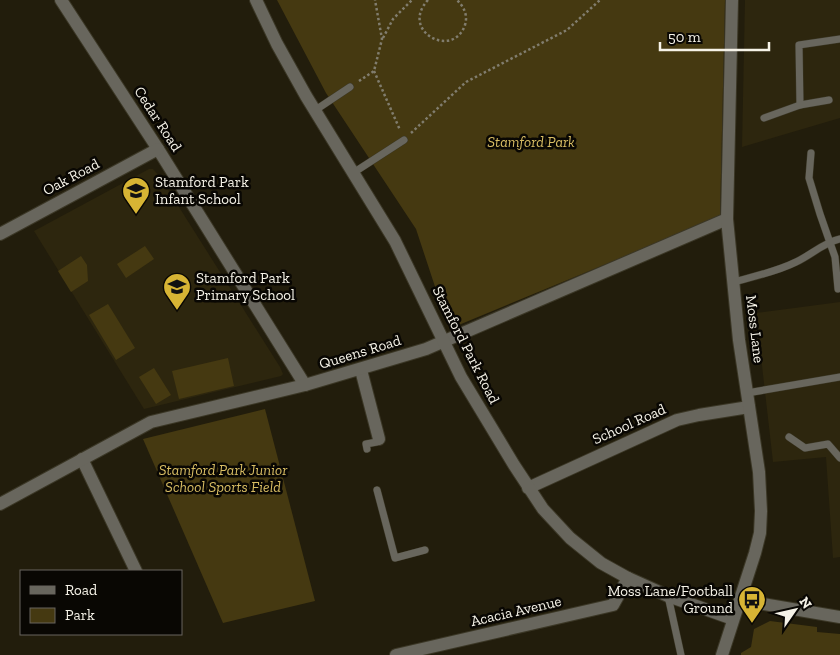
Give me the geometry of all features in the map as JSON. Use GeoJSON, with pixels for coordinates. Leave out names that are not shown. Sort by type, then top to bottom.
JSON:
{"type":"FeatureCollection","features":[{"type":"Feature","properties":{"kind":"street","name":"Cedar Road"},"geometry":{"type":"LineString","coordinates":[[61,0],[158,149],[305,385]]}},
{"type":"Feature","properties":{"kind":"street","name":"Stamford Park Road"},"geometry":{"type":"LineString","coordinates":[[256,0],[287,64],[314,111],[395,241],[461,377],[528,488],[555,523],[601,563],[628,578],[668,596],[732,620]]}},
{"type":"Feature","properties":{"kind":"street","name":"Moss Lane"},"geometry":{"type":"LineString","coordinates":[[722,655],[755,553],[761,523],[760,481],[733,282],[727,219],[732,0]]}},
{"type":"Feature","properties":{"kind":"street","name":"Oak Road"},"geometry":{"type":"LineString","coordinates":[[0,234],[158,149]]}},
{"type":"Feature","properties":{"kind":"street","name":"Queens Road"},"geometry":{"type":"LineString","coordinates":[[0,504],[151,422],[305,385],[361,370],[426,349],[727,219]]}},
{"type":"Feature","properties":{"kind":"street"},"geometry":{"type":"LineString","coordinates":[[361,370],[379,439]]}},
{"type":"Feature","properties":{"kind":"street","name":"School Road"},"geometry":{"type":"LineString","coordinates":[[528,488],[677,420],[749,407]]}},
{"type":"Feature","properties":{"kind":"street"},"geometry":{"type":"LineString","coordinates":[[82,459],[136,570]]}},
{"type":"Feature","properties":{"kind":"street","name":"Acacia Avenue"},"geometry":{"type":"LineString","coordinates":[[396,655],[613,605],[628,578]]}},
{"type":"Feature","properties":{"kind":"street"},"geometry":{"type":"LineString","coordinates":[[740,600],[840,617]]}},
{"type":"Feature","properties":{"kind":"lane"},"geometry":{"type":"LineString","coordinates":[[800,106],[799,45],[840,39]]}},
{"type":"Feature","properties":{"kind":"lane"},"geometry":{"type":"LineString","coordinates":[[314,111],[350,86]]}},
{"type":"Feature","properties":{"kind":"lane"},"geometry":{"type":"LineString","coordinates":[[764,118],[800,106],[829,100]]}},
{"type":"Feature","properties":{"kind":"lane"},"geometry":{"type":"LineString","coordinates":[[353,173],[404,140]]}},
{"type":"Feature","properties":{"kind":"lane"},"geometry":{"type":"LineString","coordinates":[[811,153],[809,178],[835,257],[838,289]]}},
{"type":"Feature","properties":{"kind":"lane"},"geometry":{"type":"LineString","coordinates":[[733,282],[776,272],[798,261],[829,241],[840,239]]}},
{"type":"Feature","properties":{"kind":"lane"},"geometry":{"type":"LineString","coordinates":[[747,393],[840,377]]}},
{"type":"Feature","properties":{"kind":"lane"},"geometry":{"type":"LineString","coordinates":[[789,438],[805,448],[828,444],[840,458]]}},
{"type":"Feature","properties":{"kind":"lane"},"geometry":{"type":"LineString","coordinates":[[368,448],[366,444],[377,442],[379,439]]}},
{"type":"Feature","properties":{"kind":"lane"},"geometry":{"type":"LineString","coordinates":[[377,490],[395,558],[425,550]]}},
{"type":"Feature","properties":{"kind":"lane"},"geometry":{"type":"LineString","coordinates":[[668,596],[681,655]]}},
{"type":"Feature","properties":{"kind":"path"},"geometry":{"type":"LineString","coordinates":[[375,0],[382,39]]}},
{"type":"Feature","properties":{"kind":"path"},"geometry":{"type":"LineString","coordinates":[[412,0],[393,19],[382,39],[374,71],[404,140],[466,82],[566,30],[600,0]]}},
{"type":"Feature","properties":{"kind":"path"},"geometry":{"type":"LineString","coordinates":[[428,0],[420,12],[421,27],[431,38],[438,41],[453,39],[459,34],[466,20],[465,12],[458,0]]}},
{"type":"Feature","properties":{"kind":"path"},"geometry":{"type":"LineString","coordinates":[[350,86],[374,71]]}},
{"type":"Feature","properties":{"kind":"shaded area"},"geometry":{"type":"Polygon","coordinates":[[[745,0],[840,0],[840,118],[742,147],[745,0]]]}},
{"type":"Feature","properties":{"kind":"shaded area"},"geometry":{"type":"Polygon","coordinates":[[[149,169],[153,169],[160,177],[280,367],[283,374],[281,376],[144,409],[34,231],[149,169]]]}},
{"type":"Feature","properties":{"kind":"shaded area"},"geometry":{"type":"Polygon","coordinates":[[[840,302],[840,557],[833,558],[826,457],[773,462],[756,313],[840,302]]]}},
{"type":"Feature","properties":{"kind":"green space","name":"Stamford Park"},"geometry":{"type":"Polygon","coordinates":[[[277,0],[725,0],[720,217],[449,329],[416,229],[326,93],[277,0]]]}},
{"type":"Feature","properties":{"kind":"green space"},"geometry":{"type":"Polygon","coordinates":[[[145,246],[154,259],[126,278],[117,264],[145,246]]]}},
{"type":"Feature","properties":{"kind":"green space"},"geometry":{"type":"Polygon","coordinates":[[[81,256],[87,265],[88,281],[71,292],[58,271],[81,256]]]}},
{"type":"Feature","properties":{"kind":"green space"},"geometry":{"type":"Polygon","coordinates":[[[108,304],[135,348],[116,360],[89,315],[108,304]]]}},
{"type":"Feature","properties":{"kind":"green space"},"geometry":{"type":"Polygon","coordinates":[[[228,358],[234,386],[179,399],[172,371],[228,358]]]}},
{"type":"Feature","properties":{"kind":"green space"},"geometry":{"type":"Polygon","coordinates":[[[154,368],[171,395],[156,404],[139,377],[154,368]]]}},
{"type":"Feature","properties":{"kind":"green space","name":"Stamford Park Junior School Sports Field"},"geometry":{"type":"Polygon","coordinates":[[[265,409],[315,601],[223,623],[143,439],[265,409]]]}},
{"type":"Feature","properties":{"kind":"green space"},"geometry":{"type":"Polygon","coordinates":[[[770,621],[817,627],[817,632],[840,634],[840,655],[741,655],[741,653],[751,647],[754,629],[770,621]]]}},
{"type":"Feature","properties":{"kind":"place","name":"Stamford Park Infant School"},"geometry":{"type":"Point","coordinates":[136,215]}},
{"type":"Feature","properties":{"kind":"place","name":"Stamford Park Primary School"},"geometry":{"type":"Point","coordinates":[177,311]}},
{"type":"Feature","properties":{"kind":"place","name":"Moss Lane/Football Ground"},"geometry":{"type":"Point","coordinates":[752,624]}}]}
